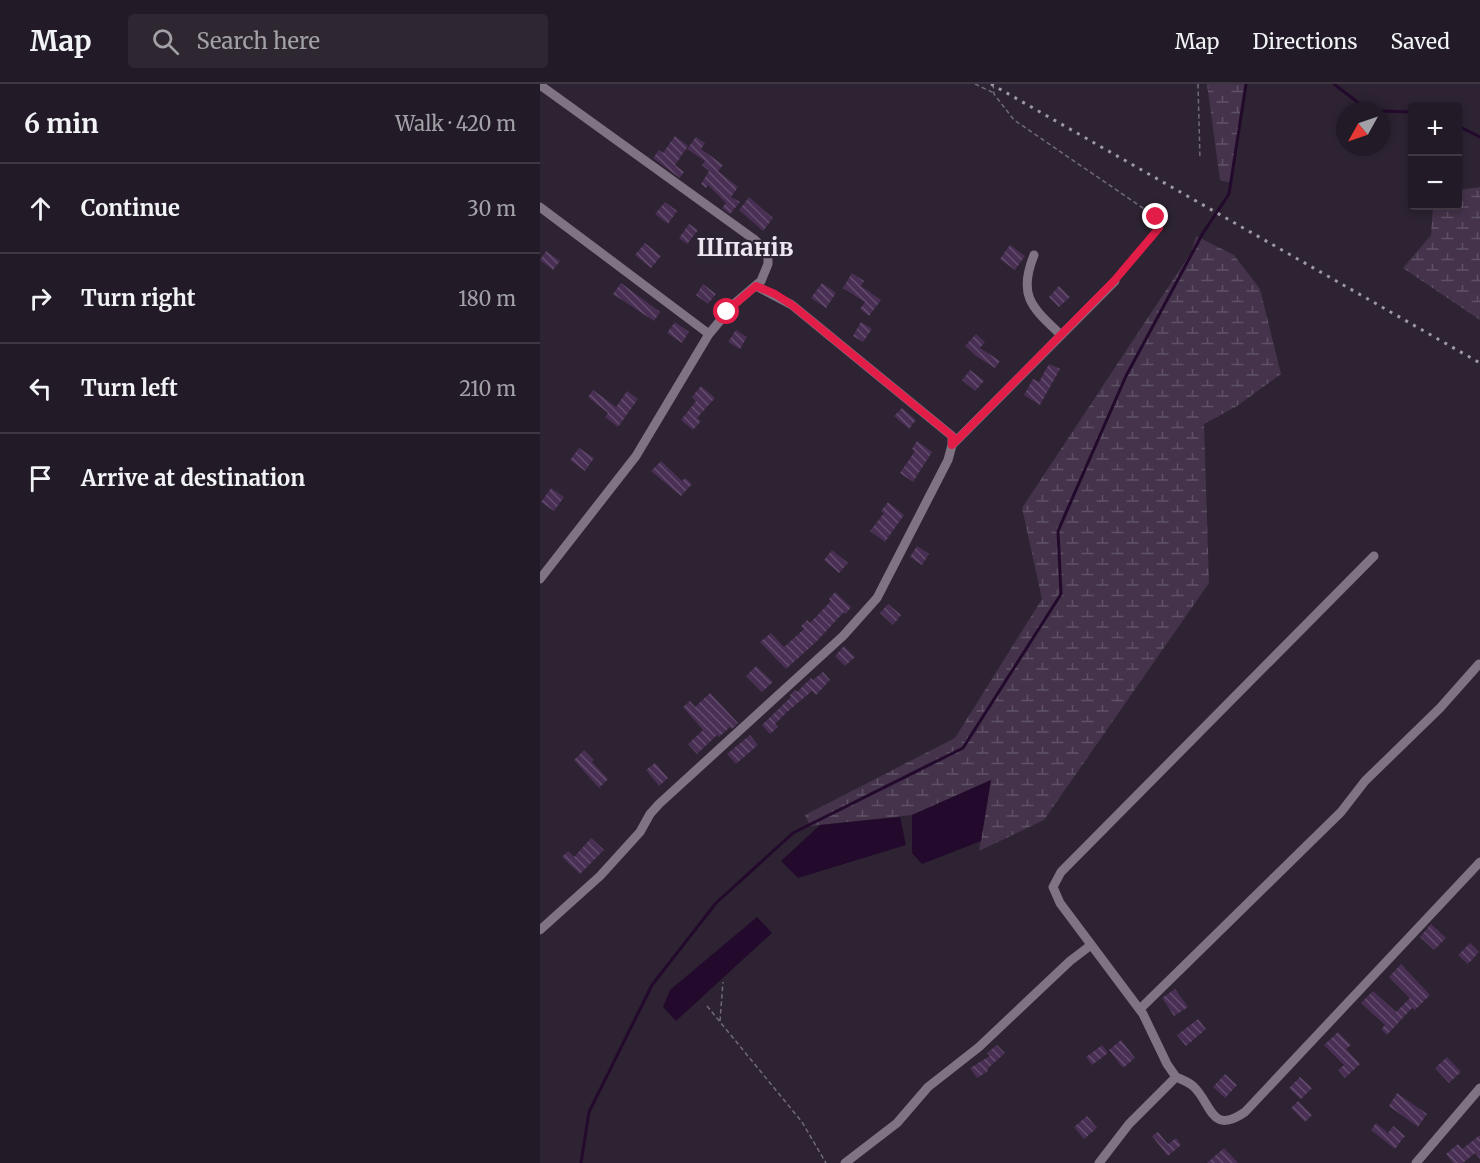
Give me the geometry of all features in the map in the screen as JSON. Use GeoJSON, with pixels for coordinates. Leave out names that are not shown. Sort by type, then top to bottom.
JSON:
{"type":"FeatureCollection","features":[{"type":"Feature","properties":{"kind":"street"},"geometry":{"type":"LineString","coordinates":[[540,85],[755,240],[765,252],[768,264],[761,281],[735,304],[709,334],[636,456],[540,579]]}},
{"type":"Feature","properties":{"kind":"street"},"geometry":{"type":"LineString","coordinates":[[540,207],[709,334]]}},
{"type":"Feature","properties":{"kind":"street"},"geometry":{"type":"LineString","coordinates":[[1034,255],[1027,273],[1027,292],[1033,308],[1061,335]]}},
{"type":"Feature","properties":{"kind":"street"},"geometry":{"type":"LineString","coordinates":[[952,445],[1114,281]]}},
{"type":"Feature","properties":{"kind":"street"},"geometry":{"type":"LineString","coordinates":[[540,930],[600,876],[640,832],[650,814],[659,804],[843,636],[877,598],[943,473],[952,445],[952,436],[792,305],[756,286]]}},
{"type":"Feature","properties":{"kind":"street"},"geometry":{"type":"LineString","coordinates":[[1374,556],[1061,872],[1053,887],[1055,895],[1140,1009],[1176,1077],[1192,1086],[1215,1116],[1223,1120],[1231,1120],[1245,1112],[1480,862]]}},
{"type":"Feature","properties":{"kind":"street"},"geometry":{"type":"LineString","coordinates":[[1140,1009],[1341,812],[1365,781],[1440,708],[1479,664]]}},
{"type":"Feature","properties":{"kind":"street"},"geometry":{"type":"LineString","coordinates":[[845,1163],[897,1123],[928,1088],[979,1047],[1091,945]]}},
{"type":"Feature","properties":{"kind":"street"},"geometry":{"type":"LineString","coordinates":[[1099,1163],[1129,1124],[1176,1077]]}},
{"type":"Feature","properties":{"kind":"street"},"geometry":{"type":"LineString","coordinates":[[1416,1163],[1480,1088]]}},
{"type":"Feature","properties":{"kind":"path"},"geometry":{"type":"LineString","coordinates":[[975,84],[994,93],[1014,120],[1156,217],[1159,228],[1114,281]]}},
{"type":"Feature","properties":{"kind":"path"},"geometry":{"type":"LineString","coordinates":[[993,84],[994,93]]}},
{"type":"Feature","properties":{"kind":"path"},"geometry":{"type":"LineString","coordinates":[[1198,84],[1200,159]]}},
{"type":"Feature","properties":{"kind":"path"},"geometry":{"type":"LineString","coordinates":[[720,1022],[723,982]]}},
{"type":"Feature","properties":{"kind":"path"},"geometry":{"type":"LineString","coordinates":[[707,1006],[802,1122],[826,1163]]}},
{"type":"Feature","properties":{"kind":"green space"},"geometry":{"type":"Polygon","coordinates":[[[1207,84],[1245,84],[1231,183],[1220,180],[1207,84]]]}},
{"type":"Feature","properties":{"kind":"green space"},"geometry":{"type":"Polygon","coordinates":[[[1480,187],[1480,320],[1403,268],[1431,235],[1433,210],[1462,210],[1462,189],[1480,187]]]}},
{"type":"Feature","properties":{"kind":"green space"},"geometry":{"type":"Polygon","coordinates":[[[1196,236],[1234,255],[1260,289],[1281,374],[1237,406],[1204,424],[1209,583],[1044,820],[979,851],[991,780],[912,815],[810,826],[805,815],[955,738],[1042,599],[1022,508],[1192,251],[1196,236]]]}},
{"type":"Feature","properties":{"kind":"shaded area"},"geometry":{"type":"Polygon","coordinates":[[[991,780],[981,841],[922,864],[912,853],[912,815],[991,780]]]}},
{"type":"Feature","properties":{"kind":"shaded area"},"geometry":{"type":"Polygon","coordinates":[[[900,817],[906,845],[798,878],[781,861],[820,825],[900,817]]]}},
{"type":"Feature","properties":{"kind":"shaded area"},"geometry":{"type":"Polygon","coordinates":[[[757,917],[772,933],[676,1021],[663,1007],[670,990],[757,917]]]}},
{"type":"Feature","properties":{"kind":"building"},"geometry":{"type":"Polygon","coordinates":[[[675,136],[688,146],[675,165],[684,172],[680,178],[653,158],[659,150],[663,153],[675,136]]]}},
{"type":"Feature","properties":{"kind":"building"},"geometry":{"type":"Polygon","coordinates":[[[696,137],[705,143],[701,149],[723,165],[718,171],[738,187],[731,197],[740,202],[730,214],[722,208],[726,203],[708,185],[706,188],[701,184],[709,171],[702,165],[705,161],[687,149],[696,137]]]}},
{"type":"Feature","properties":{"kind":"building"},"geometry":{"type":"Polygon","coordinates":[[[749,197],[773,218],[763,231],[739,210],[749,197]]]}},
{"type":"Feature","properties":{"kind":"building"},"geometry":{"type":"Polygon","coordinates":[[[665,202],[677,211],[668,224],[655,214],[665,202]]]}},
{"type":"Feature","properties":{"kind":"building"},"geometry":{"type":"Polygon","coordinates":[[[689,224],[698,230],[687,244],[679,238],[689,224]]]}},
{"type":"Feature","properties":{"kind":"building"},"geometry":{"type":"Polygon","coordinates":[[[645,243],[661,256],[651,268],[635,255],[645,243]]]}},
{"type":"Feature","properties":{"kind":"building"},"geometry":{"type":"Polygon","coordinates":[[[1010,245],[1025,256],[1015,270],[1000,259],[1010,245]]]}},
{"type":"Feature","properties":{"kind":"building"},"geometry":{"type":"Polygon","coordinates":[[[546,251],[560,261],[553,270],[540,260],[546,251]]]}},
{"type":"Feature","properties":{"kind":"building"},"geometry":{"type":"Polygon","coordinates":[[[852,273],[864,281],[861,286],[881,300],[869,316],[860,309],[865,302],[843,288],[852,273]]]}},
{"type":"Feature","properties":{"kind":"building"},"geometry":{"type":"Polygon","coordinates":[[[621,283],[660,312],[654,321],[613,294],[621,283]]]}},
{"type":"Feature","properties":{"kind":"building"},"geometry":{"type":"Polygon","coordinates":[[[822,283],[836,293],[826,308],[811,298],[822,283]]]}},
{"type":"Feature","properties":{"kind":"building"},"geometry":{"type":"Polygon","coordinates":[[[703,284],[716,294],[708,304],[696,295],[703,284]]]}},
{"type":"Feature","properties":{"kind":"building"},"geometry":{"type":"Polygon","coordinates":[[[1059,286],[1070,297],[1059,307],[1049,297],[1059,286]]]}},
{"type":"Feature","properties":{"kind":"building"},"geometry":{"type":"Polygon","coordinates":[[[675,322],[689,332],[682,343],[667,333],[675,322]]]}},
{"type":"Feature","properties":{"kind":"building"},"geometry":{"type":"Polygon","coordinates":[[[861,322],[872,329],[863,342],[853,336],[861,322]]]}},
{"type":"Feature","properties":{"kind":"building"},"geometry":{"type":"Polygon","coordinates":[[[736,330],[747,337],[740,349],[728,342],[736,330]]]}},
{"type":"Feature","properties":{"kind":"building"},"geometry":{"type":"Polygon","coordinates":[[[976,334],[985,342],[980,348],[1000,361],[995,368],[965,346],[976,334]]]}},
{"type":"Feature","properties":{"kind":"building"},"geometry":{"type":"Polygon","coordinates":[[[1049,364],[1060,369],[1040,405],[1024,395],[1033,379],[1039,382],[1049,364]]]}},
{"type":"Feature","properties":{"kind":"building"},"geometry":{"type":"Polygon","coordinates":[[[970,370],[984,381],[975,391],[962,380],[970,370]]]}},
{"type":"Feature","properties":{"kind":"building"},"geometry":{"type":"Polygon","coordinates":[[[701,386],[715,398],[697,418],[701,421],[693,430],[681,420],[696,401],[692,397],[701,386]]]}},
{"type":"Feature","properties":{"kind":"building"},"geometry":{"type":"Polygon","coordinates":[[[593,390],[616,407],[627,391],[638,399],[618,427],[605,417],[608,413],[588,397],[593,390]]]}},
{"type":"Feature","properties":{"kind":"building"},"geometry":{"type":"Polygon","coordinates":[[[902,408],[916,420],[909,429],[894,416],[902,408]]]}},
{"type":"Feature","properties":{"kind":"building"},"geometry":{"type":"Polygon","coordinates":[[[917,441],[932,452],[913,482],[900,473],[915,451],[912,449],[917,441]]]}},
{"type":"Feature","properties":{"kind":"building"},"geometry":{"type":"Polygon","coordinates":[[[579,448],[594,458],[585,471],[570,460],[579,448]]]}},
{"type":"Feature","properties":{"kind":"building"},"geometry":{"type":"Polygon","coordinates":[[[661,461],[682,481],[685,478],[692,484],[681,496],[651,471],[661,461]]]}},
{"type":"Feature","properties":{"kind":"building"},"geometry":{"type":"Polygon","coordinates":[[[551,488],[564,497],[554,511],[541,502],[551,488]]]}},
{"type":"Feature","properties":{"kind":"building"},"geometry":{"type":"Polygon","coordinates":[[[888,502],[904,515],[885,542],[870,531],[884,513],[881,511],[888,502]]]}},
{"type":"Feature","properties":{"kind":"building"},"geometry":{"type":"Polygon","coordinates":[[[917,546],[929,554],[922,565],[910,557],[917,546]]]}},
{"type":"Feature","properties":{"kind":"building"},"geometry":{"type":"Polygon","coordinates":[[[832,550],[848,563],[839,573],[824,560],[832,550]]]}},
{"type":"Feature","properties":{"kind":"building"},"geometry":{"type":"Polygon","coordinates":[[[835,592],[851,607],[786,669],[760,642],[771,633],[784,647],[804,629],[801,626],[807,620],[810,623],[831,601],[829,599],[835,592]]]}},
{"type":"Feature","properties":{"kind":"building"},"geometry":{"type":"Polygon","coordinates":[[[888,604],[901,615],[893,625],[880,613],[888,604]]]}},
{"type":"Feature","properties":{"kind":"building"},"geometry":{"type":"Polygon","coordinates":[[[844,646],[855,657],[845,666],[835,656],[844,646]]]}},
{"type":"Feature","properties":{"kind":"building"},"geometry":{"type":"Polygon","coordinates":[[[756,666],[773,682],[762,692],[746,676],[756,666]]]}},
{"type":"Feature","properties":{"kind":"building"},"geometry":{"type":"Polygon","coordinates":[[[823,672],[830,680],[816,695],[812,691],[787,712],[775,724],[778,727],[770,734],[762,725],[791,697],[790,695],[795,690],[797,692],[811,678],[813,680],[823,672]]]}},
{"type":"Feature","properties":{"kind":"building"},"geometry":{"type":"Polygon","coordinates":[[[710,693],[738,723],[719,737],[717,735],[697,754],[688,744],[703,730],[683,707],[690,701],[695,707],[710,693]]]}},
{"type":"Feature","properties":{"kind":"building"},"geometry":{"type":"Polygon","coordinates":[[[750,735],[758,745],[736,764],[727,754],[750,735]]]}},
{"type":"Feature","properties":{"kind":"building"},"geometry":{"type":"Polygon","coordinates":[[[584,750],[608,779],[599,788],[574,760],[584,750]]]}},
{"type":"Feature","properties":{"kind":"building"},"geometry":{"type":"Polygon","coordinates":[[[655,763],[668,778],[659,786],[646,770],[655,763]]]}},
{"type":"Feature","properties":{"kind":"building"},"geometry":{"type":"Polygon","coordinates":[[[591,838],[604,850],[580,874],[562,857],[568,851],[574,857],[591,838]]]}},
{"type":"Feature","properties":{"kind":"building"},"geometry":{"type":"Polygon","coordinates":[[[1431,924],[1446,938],[1434,950],[1420,937],[1431,924]]]}},
{"type":"Feature","properties":{"kind":"building"},"geometry":{"type":"Polygon","coordinates":[[[1470,943],[1479,952],[1468,964],[1458,955],[1470,943]]]}},
{"type":"Feature","properties":{"kind":"building"},"geometry":{"type":"Polygon","coordinates":[[[1401,964],[1430,995],[1415,1010],[1412,1008],[1387,1035],[1381,1029],[1385,1025],[1361,1003],[1373,991],[1396,1012],[1410,998],[1389,977],[1401,964]]]}},
{"type":"Feature","properties":{"kind":"building"},"geometry":{"type":"Polygon","coordinates":[[[1175,989],[1188,1007],[1174,1016],[1162,998],[1175,989]]]}},
{"type":"Feature","properties":{"kind":"building"},"geometry":{"type":"Polygon","coordinates":[[[1198,1019],[1206,1029],[1186,1046],[1177,1035],[1198,1019]]]}},
{"type":"Feature","properties":{"kind":"building"},"geometry":{"type":"Polygon","coordinates":[[[1338,1032],[1351,1045],[1346,1049],[1360,1064],[1345,1078],[1338,1070],[1344,1065],[1324,1045],[1338,1032]]]}},
{"type":"Feature","properties":{"kind":"building"},"geometry":{"type":"Polygon","coordinates":[[[1121,1040],[1135,1058],[1123,1068],[1109,1050],[1121,1040]]]}},
{"type":"Feature","properties":{"kind":"building"},"geometry":{"type":"Polygon","coordinates":[[[997,1045],[1005,1053],[987,1069],[988,1071],[977,1078],[970,1068],[990,1056],[987,1053],[997,1045]]]}},
{"type":"Feature","properties":{"kind":"building"},"geometry":{"type":"Polygon","coordinates":[[[1102,1045],[1108,1053],[1092,1065],[1086,1057],[1102,1045]]]}},
{"type":"Feature","properties":{"kind":"building"},"geometry":{"type":"Polygon","coordinates":[[[1447,1057],[1461,1072],[1449,1083],[1435,1068],[1447,1057]]]}},
{"type":"Feature","properties":{"kind":"building"},"geometry":{"type":"Polygon","coordinates":[[[1225,1074],[1237,1085],[1225,1098],[1213,1087],[1225,1074]]]}},
{"type":"Feature","properties":{"kind":"building"},"geometry":{"type":"Polygon","coordinates":[[[1300,1077],[1312,1088],[1301,1099],[1289,1088],[1300,1077]]]}},
{"type":"Feature","properties":{"kind":"building"},"geometry":{"type":"Polygon","coordinates":[[[1397,1093],[1427,1114],[1418,1127],[1389,1106],[1397,1093]]]}},
{"type":"Feature","properties":{"kind":"building"},"geometry":{"type":"Polygon","coordinates":[[[1298,1101],[1312,1115],[1305,1122],[1291,1108],[1298,1101]]]}},
{"type":"Feature","properties":{"kind":"building"},"geometry":{"type":"Polygon","coordinates":[[[1087,1116],[1097,1128],[1084,1139],[1074,1127],[1087,1116]]]}},
{"type":"Feature","properties":{"kind":"building"},"geometry":{"type":"Polygon","coordinates":[[[1376,1123],[1388,1133],[1393,1126],[1405,1136],[1395,1149],[1371,1130],[1376,1123]]]}},
{"type":"Feature","properties":{"kind":"building"},"geometry":{"type":"Polygon","coordinates":[[[1158,1132],[1168,1144],[1176,1138],[1181,1145],[1168,1156],[1152,1136],[1158,1132]]]}},
{"type":"Feature","properties":{"kind":"building"},"geometry":{"type":"Polygon","coordinates":[[[1480,1135],[1480,1159],[1475,1153],[1463,1163],[1453,1163],[1446,1154],[1458,1144],[1462,1149],[1480,1135]]]}},
{"type":"Feature","properties":{"kind":"building"},"geometry":{"type":"Polygon","coordinates":[[[1224,1148],[1238,1163],[1207,1163],[1224,1148]]]}},
{"type":"Feature","properties":{"kind":"waterway"},"geometry":{"type":"LineString","coordinates":[[581,1163],[589,1112],[652,985],[716,903],[793,833],[963,748],[1061,594],[1058,531],[1126,376],[1203,233],[1229,194],[1246,84]]}},
{"type":"Feature","properties":{"kind":"waterway"},"geometry":{"type":"LineString","coordinates":[[1334,84],[1357,102]]}},
{"type":"Feature","properties":{"kind":"waterway"},"geometry":{"type":"LineString","coordinates":[[1390,111],[1408,112]]}},
{"type":"Feature","properties":{"kind":"waterway"},"geometry":{"type":"LineString","coordinates":[[1462,128],[1480,137]]}},
{"type":"Feature","properties":{"kind":"railway"},"geometry":{"type":"LineString","coordinates":[[991,84],[1480,363]]}},
{"type":"Feature","properties":{"kind":"district","name":"Шпанів"},"geometry":{"type":"Point","coordinates":[745,248]}},
{"type":"Feature","properties":{"kind":"route"},"geometry":{"type":"LineString","coordinates":[[727,312],[756,286],[775,294],[792,305],[952,436],[952,445],[1114,281],[1159,228],[1156,217]]}}]}
